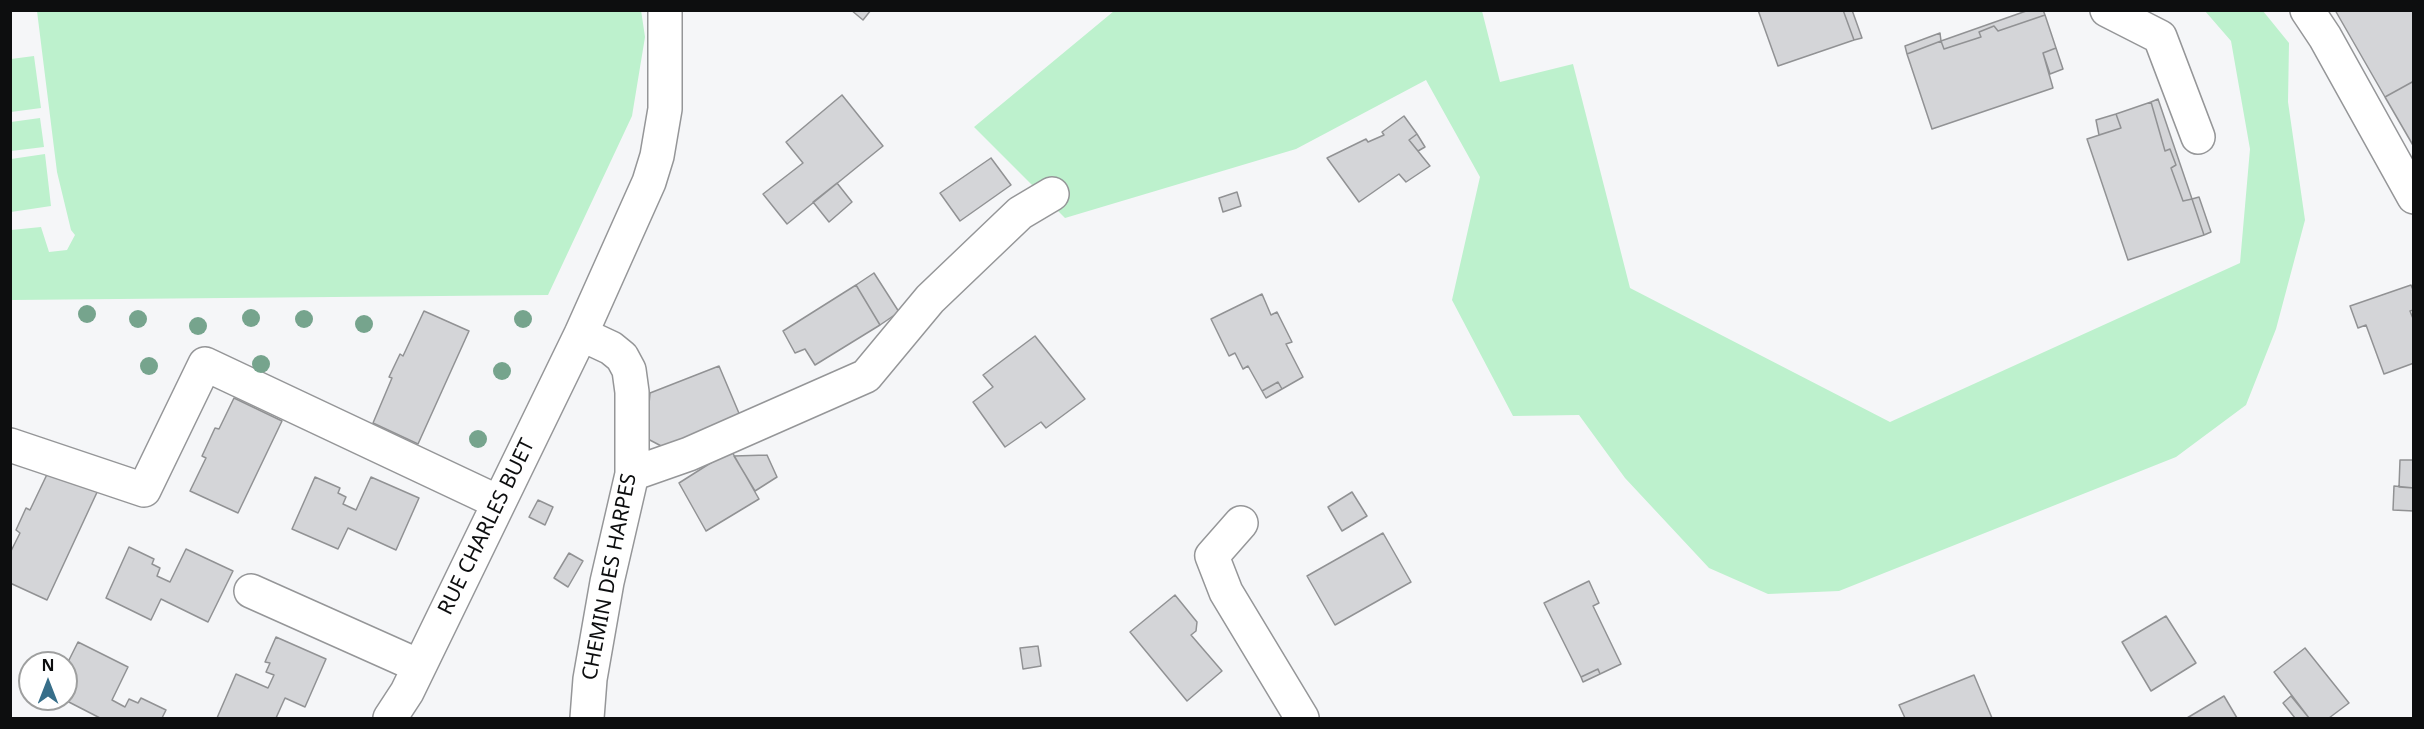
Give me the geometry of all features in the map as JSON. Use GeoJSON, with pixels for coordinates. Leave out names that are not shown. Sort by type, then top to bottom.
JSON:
{"type":"FeatureCollection","features":[{"type":"Feature","properties":{"kind":"street"},"geometry":{"type":"LineString","coordinates":[[581,334],[628,231],[657,156],[667,83],[665,10]]}},
{"type":"Feature","properties":{"kind":"street"},"geometry":{"type":"LineString","coordinates":[[2107,10],[2160,37],[2198,137]]}},
{"type":"Feature","properties":{"kind":"street"},"geometry":{"type":"LineString","coordinates":[[2307,10],[2325,37],[2414,197]]}},
{"type":"Feature","properties":{"kind":"street"},"geometry":{"type":"LineString","coordinates":[[632,474],[689,454],[866,376],[930,299],[1020,213],[1052,194]]}},
{"type":"Feature","properties":{"kind":"street","name":"CHEMIN DES HARPES"},"geometry":{"type":"LineString","coordinates":[[581,334],[617,352],[629,370],[632,392],[632,474],[607,582],[590,679],[587,718]]}},
{"type":"Feature","properties":{"kind":"street","name":"RUE CHARLES BUET"},"geometry":{"type":"LineString","coordinates":[[390,718],[407,692],[581,334]]}},
{"type":"Feature","properties":{"kind":"street"},"geometry":{"type":"LineString","coordinates":[[10,446],[144,489],[205,364],[498,502]]}},
{"type":"Feature","properties":{"kind":"street"},"geometry":{"type":"LineString","coordinates":[[1240,523],[1212,556],[1226,592],[1302,718]]}},
{"type":"Feature","properties":{"kind":"street"},"geometry":{"type":"LineString","coordinates":[[251,591],[419,666]]}},
{"type":"Feature","properties":{"kind":"green space"},"geometry":{"type":"Polygon","coordinates":[[[641,10],[645,37],[632,116],[548,295],[11,300],[11,230],[41,227],[49,252],[67,250],[75,235],[71,230],[57,172],[37,11],[641,10]]]}},
{"type":"Feature","properties":{"kind":"green space"},"geometry":{"type":"Polygon","coordinates":[[[1114,11],[1482,11],[1500,82],[1573,64],[1630,288],[1890,422],[2240,263],[2250,149],[2231,41],[2205,11],[2263,11],[2289,43],[2288,102],[2305,220],[2276,329],[2246,405],[2176,457],[1839,591],[1768,594],[1709,568],[1625,478],[1579,415],[1513,416],[1452,300],[1480,177],[1426,80],[1296,149],[1065,218],[974,127],[1114,11]]]}},
{"type":"Feature","properties":{"kind":"green space"},"geometry":{"type":"Polygon","coordinates":[[[34,56],[41,108],[11,112],[11,59],[34,56]]]}},
{"type":"Feature","properties":{"kind":"green space"},"geometry":{"type":"Polygon","coordinates":[[[40,118],[44,147],[11,151],[11,122],[40,118]]]}},
{"type":"Feature","properties":{"kind":"green space"},"geometry":{"type":"Polygon","coordinates":[[[45,154],[51,206],[11,212],[11,159],[45,154]]]}},
{"type":"Feature","properties":{"kind":"building"},"geometry":{"type":"Polygon","coordinates":[[[851,10],[871,10],[863,20],[851,10]]]}},
{"type":"Feature","properties":{"kind":"building"},"geometry":{"type":"Polygon","coordinates":[[[1758,10],[1843,10],[1854,40],[1778,66],[1758,10]]]}},
{"type":"Feature","properties":{"kind":"building"},"geometry":{"type":"Polygon","coordinates":[[[1843,10],[1852,10],[1862,38],[1854,40],[1843,10]]]}},
{"type":"Feature","properties":{"kind":"building"},"geometry":{"type":"Polygon","coordinates":[[[2029,10],[2043,10],[2045,15],[1998,31],[1994,26],[1979,32],[1981,37],[1944,49],[1941,41],[2029,10]]]}},
{"type":"Feature","properties":{"kind":"building"},"geometry":{"type":"Polygon","coordinates":[[[2335,10],[2414,10],[2414,81],[2385,97],[2335,10]]]}},
{"type":"Feature","properties":{"kind":"building"},"geometry":{"type":"Polygon","coordinates":[[[2045,15],[2056,48],[2043,53],[2053,88],[1932,129],[1907,54],[1941,41],[1944,49],[1981,37],[1979,32],[1994,26],[1998,31],[2045,15]]]}},
{"type":"Feature","properties":{"kind":"building"},"geometry":{"type":"Polygon","coordinates":[[[1940,33],[1941,41],[1907,54],[1905,46],[1940,33]]]}},
{"type":"Feature","properties":{"kind":"building"},"geometry":{"type":"Polygon","coordinates":[[[2056,48],[2063,69],[2050,74],[2043,53],[2056,48]]]}},
{"type":"Feature","properties":{"kind":"building"},"geometry":{"type":"Polygon","coordinates":[[[2414,81],[2414,147],[2385,97],[2414,81]]]}},
{"type":"Feature","properties":{"kind":"building"},"geometry":{"type":"Polygon","coordinates":[[[842,95],[883,146],[787,224],[763,194],[803,163],[786,142],[842,95]]]}},
{"type":"Feature","properties":{"kind":"building"},"geometry":{"type":"Polygon","coordinates":[[[2158,99],[2192,199],[2183,201],[2171,168],[2176,165],[2170,149],[2165,151],[2151,102],[2158,99]]]}},
{"type":"Feature","properties":{"kind":"building"},"geometry":{"type":"Polygon","coordinates":[[[2151,102],[2165,151],[2170,149],[2176,165],[2171,168],[2183,201],[2192,199],[2204,235],[2128,260],[2087,139],[2121,128],[2116,114],[2151,102]]]}},
{"type":"Feature","properties":{"kind":"building"},"geometry":{"type":"Polygon","coordinates":[[[2116,114],[2121,128],[2099,135],[2096,120],[2116,114]]]}},
{"type":"Feature","properties":{"kind":"building"},"geometry":{"type":"Polygon","coordinates":[[[1404,116],[1417,134],[1409,140],[1430,166],[1406,182],[1399,174],[1359,202],[1327,158],[1366,139],[1368,142],[1384,135],[1382,132],[1404,116]]]}},
{"type":"Feature","properties":{"kind":"building"},"geometry":{"type":"Polygon","coordinates":[[[1417,134],[1425,147],[1418,151],[1409,140],[1417,134]]]}},
{"type":"Feature","properties":{"kind":"building"},"geometry":{"type":"Polygon","coordinates":[[[991,158],[1011,185],[960,221],[940,193],[991,158]]]}},
{"type":"Feature","properties":{"kind":"building"},"geometry":{"type":"Polygon","coordinates":[[[837,183],[852,202],[829,222],[813,202],[837,183]]]}},
{"type":"Feature","properties":{"kind":"building"},"geometry":{"type":"Polygon","coordinates":[[[1237,192],[1241,206],[1223,212],[1219,198],[1237,192]]]}},
{"type":"Feature","properties":{"kind":"building"},"geometry":{"type":"Polygon","coordinates":[[[2199,197],[2211,232],[2204,235],[2192,199],[2199,197]]]}},
{"type":"Feature","properties":{"kind":"building"},"geometry":{"type":"Polygon","coordinates":[[[874,273],[899,312],[880,325],[856,285],[874,273]]]}},
{"type":"Feature","properties":{"kind":"building"},"geometry":{"type":"Polygon","coordinates":[[[856,285],[880,325],[815,365],[805,349],[795,353],[783,331],[856,285]]]}},
{"type":"Feature","properties":{"kind":"building"},"geometry":{"type":"Polygon","coordinates":[[[2411,285],[2414,292],[2414,310],[2410,311],[2414,321],[2414,363],[2384,374],[2366,325],[2358,328],[2350,306],[2411,285]]]}},
{"type":"Feature","properties":{"kind":"building"},"geometry":{"type":"Polygon","coordinates":[[[1262,294],[1271,315],[1277,312],[1292,342],[1286,344],[1303,377],[1282,389],[1278,382],[1262,391],[1248,366],[1243,369],[1235,353],[1229,356],[1211,319],[1262,294]]]}},
{"type":"Feature","properties":{"kind":"building"},"geometry":{"type":"Polygon","coordinates":[[[424,311],[469,331],[418,444],[373,423],[392,378],[389,377],[400,354],[403,356],[424,311]]]}},
{"type":"Feature","properties":{"kind":"building"},"geometry":{"type":"Polygon","coordinates":[[[1035,336],[1085,399],[1046,428],[1041,422],[1005,447],[973,402],[993,387],[983,375],[1035,336]]]}},
{"type":"Feature","properties":{"kind":"building"},"geometry":{"type":"Polygon","coordinates":[[[719,366],[741,418],[665,448],[646,438],[650,393],[719,366]]]}},
{"type":"Feature","properties":{"kind":"building"},"geometry":{"type":"Polygon","coordinates":[[[1278,382],[1282,389],[1266,398],[1262,391],[1278,382]]]}},
{"type":"Feature","properties":{"kind":"building"},"geometry":{"type":"Polygon","coordinates":[[[234,398],[282,421],[238,513],[190,491],[206,458],[202,456],[215,428],[219,429],[234,398]]]}},
{"type":"Feature","properties":{"kind":"building"},"geometry":{"type":"Polygon","coordinates":[[[731,450],[759,499],[706,531],[679,483],[731,450]]]}},
{"type":"Feature","properties":{"kind":"building"},"geometry":{"type":"Polygon","coordinates":[[[767,455],[777,477],[755,491],[734,456],[767,455]]]}},
{"type":"Feature","properties":{"kind":"building"},"geometry":{"type":"Polygon","coordinates":[[[2400,460],[2414,460],[2414,488],[2399,487],[2400,460]]]}},
{"type":"Feature","properties":{"kind":"building"},"geometry":{"type":"Polygon","coordinates":[[[51,466],[99,488],[47,600],[10,583],[10,553],[20,533],[16,530],[26,508],[30,510],[51,466]]]}},
{"type":"Feature","properties":{"kind":"building"},"geometry":{"type":"Polygon","coordinates":[[[315,477],[340,488],[338,493],[346,497],[343,504],[356,510],[371,477],[419,498],[396,550],[348,528],[338,549],[292,529],[315,477]]]}},
{"type":"Feature","properties":{"kind":"building"},"geometry":{"type":"Polygon","coordinates":[[[2394,486],[2414,488],[2414,511],[2393,510],[2394,486]]]}},
{"type":"Feature","properties":{"kind":"building"},"geometry":{"type":"Polygon","coordinates":[[[1352,492],[1367,516],[1342,531],[1328,507],[1352,492]]]}},
{"type":"Feature","properties":{"kind":"building"},"geometry":{"type":"Polygon","coordinates":[[[538,500],[553,507],[545,525],[529,517],[538,500]]]}},
{"type":"Feature","properties":{"kind":"building"},"geometry":{"type":"Polygon","coordinates":[[[1383,533],[1411,582],[1335,625],[1307,576],[1383,533]]]}},
{"type":"Feature","properties":{"kind":"building"},"geometry":{"type":"Polygon","coordinates":[[[129,547],[154,559],[152,564],[160,568],[157,576],[170,582],[186,549],[233,571],[208,622],[161,599],[151,620],[106,598],[129,547]]]}},
{"type":"Feature","properties":{"kind":"building"},"geometry":{"type":"Polygon","coordinates":[[[569,553],[583,561],[568,587],[554,578],[569,553]]]}},
{"type":"Feature","properties":{"kind":"building"},"geometry":{"type":"Polygon","coordinates":[[[1589,581],[1599,603],[1593,606],[1621,664],[1600,674],[1598,669],[1581,677],[1544,603],[1589,581]]]}},
{"type":"Feature","properties":{"kind":"building"},"geometry":{"type":"Polygon","coordinates":[[[1175,595],[1197,622],[1196,631],[1191,635],[1222,671],[1187,701],[1130,632],[1175,595]]]}},
{"type":"Feature","properties":{"kind":"building"},"geometry":{"type":"Polygon","coordinates":[[[2166,616],[2196,663],[2151,691],[2122,642],[2166,616]]]}},
{"type":"Feature","properties":{"kind":"building"},"geometry":{"type":"Polygon","coordinates":[[[276,637],[326,659],[305,707],[285,698],[276,718],[217,718],[236,674],[268,688],[274,675],[266,672],[270,663],[265,662],[276,637]]]}},
{"type":"Feature","properties":{"kind":"building"},"geometry":{"type":"Polygon","coordinates":[[[78,642],[128,667],[112,700],[125,707],[129,699],[138,703],[141,698],[166,710],[162,718],[100,718],[78,707],[78,651],[74,651],[78,642]]]}},
{"type":"Feature","properties":{"kind":"building"},"geometry":{"type":"Polygon","coordinates":[[[1038,646],[1041,666],[1023,669],[1020,648],[1038,646]]]}},
{"type":"Feature","properties":{"kind":"building"},"geometry":{"type":"Polygon","coordinates":[[[2305,648],[2349,703],[2329,718],[2309,718],[2274,672],[2305,648]]]}},
{"type":"Feature","properties":{"kind":"building"},"geometry":{"type":"Polygon","coordinates":[[[1598,669],[1600,674],[1583,682],[1581,677],[1598,669]]]}},
{"type":"Feature","properties":{"kind":"building"},"geometry":{"type":"Polygon","coordinates":[[[1974,675],[1992,718],[1905,718],[1899,705],[1974,675]]]}},
{"type":"Feature","properties":{"kind":"building"},"geometry":{"type":"Polygon","coordinates":[[[2224,696],[2237,718],[2187,718],[2224,696]]]}},
{"type":"Feature","properties":{"kind":"building"},"geometry":{"type":"Polygon","coordinates":[[[2291,696],[2309,718],[2295,718],[2283,703],[2291,696]]]}}]}
